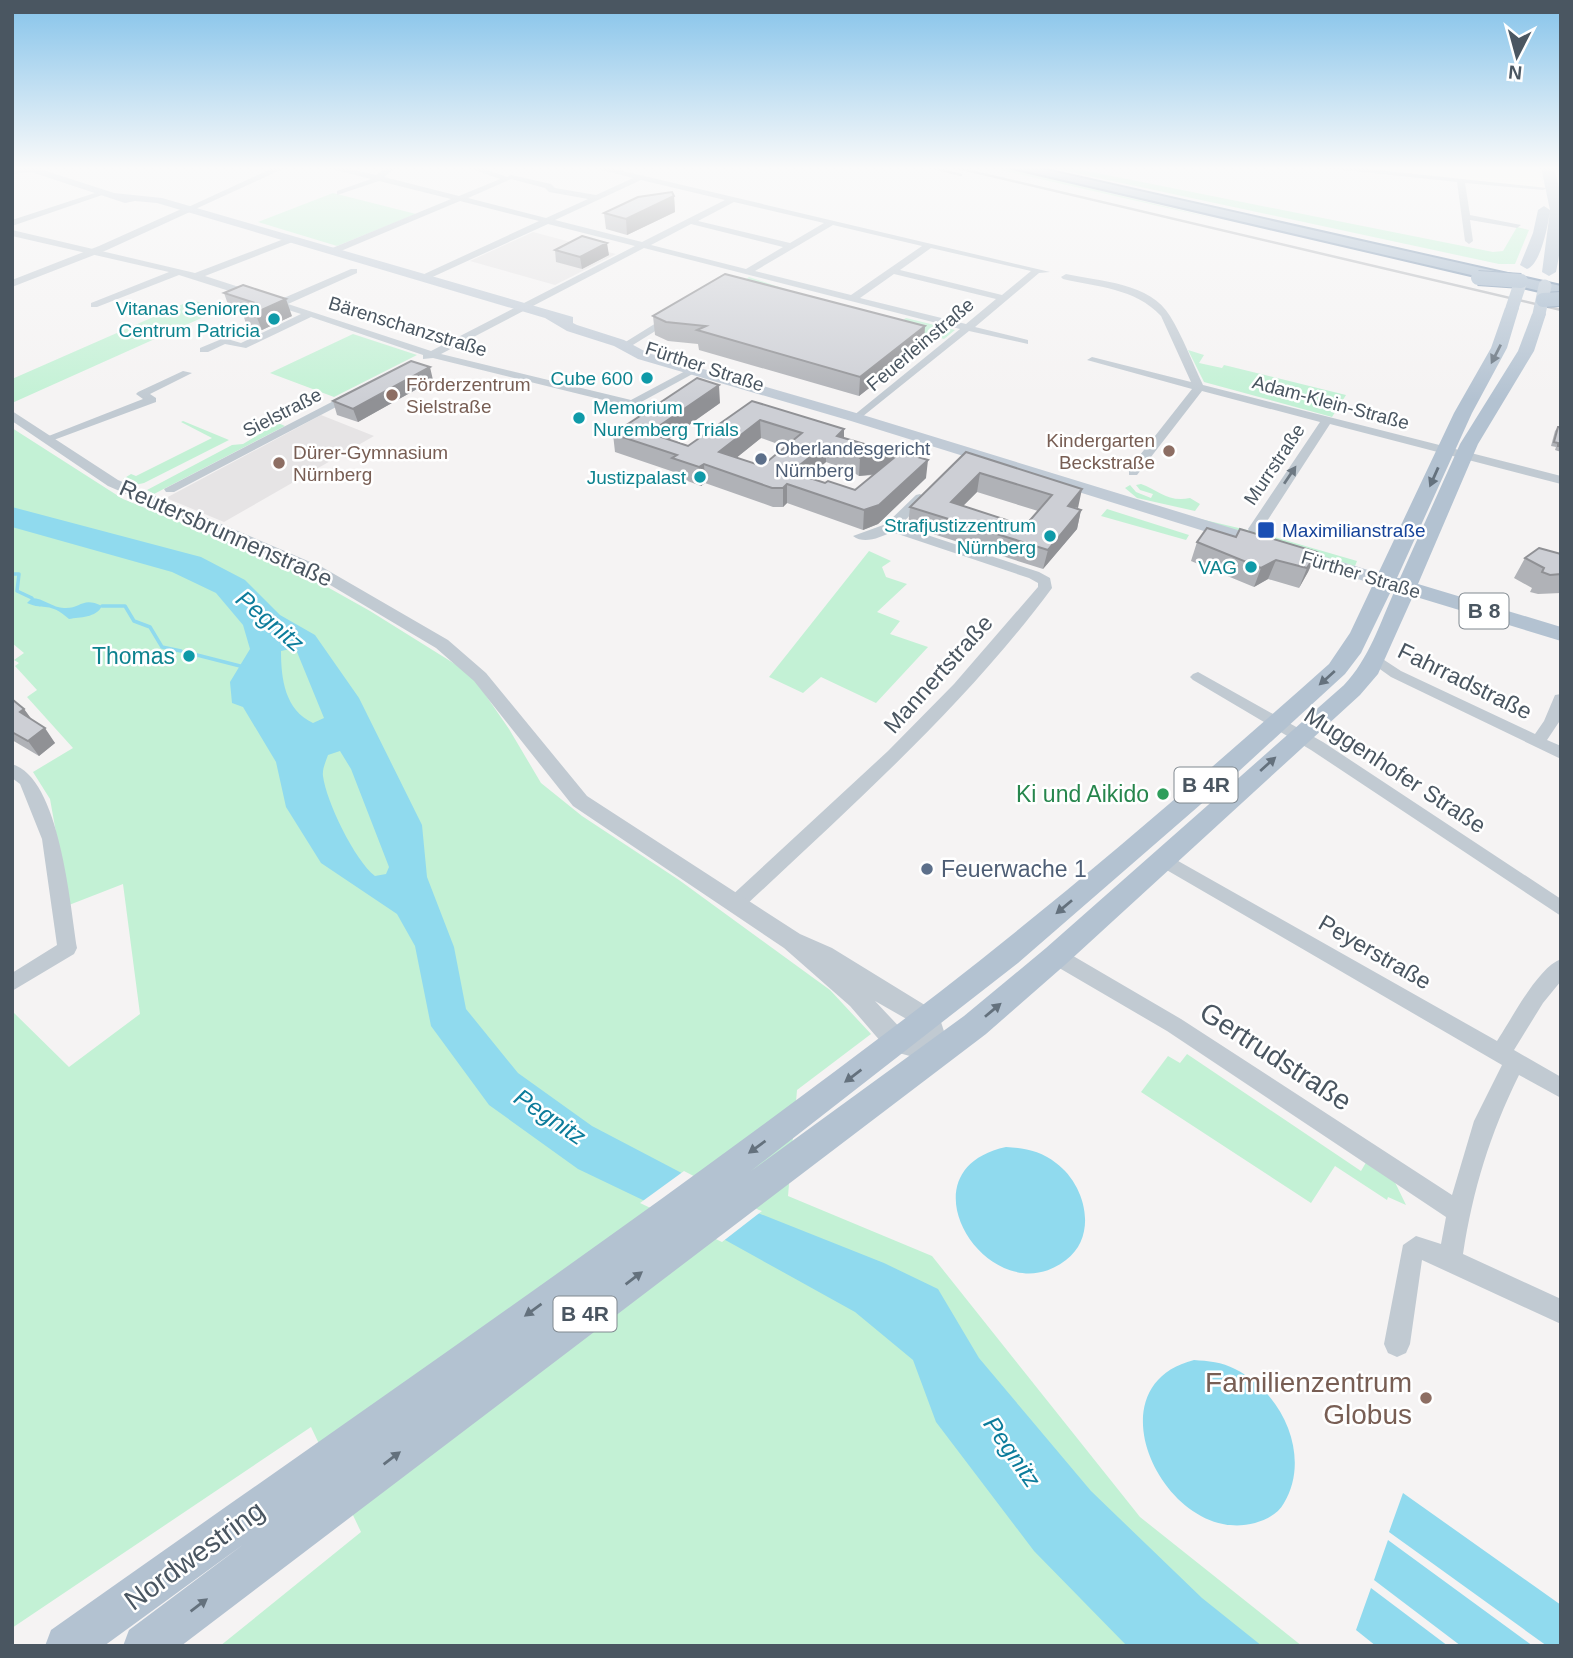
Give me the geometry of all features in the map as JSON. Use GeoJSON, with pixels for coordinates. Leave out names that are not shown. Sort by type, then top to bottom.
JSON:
{"type":"FeatureCollection","features":[{"type":"Feature","properties":{"kind":"highway"},"geometry":{"type":"LineString","coordinates":[[1334,244],[1504,285],[1542,288]]}},
{"type":"Feature","properties":{"kind":"highway"},"geometry":{"type":"LineString","coordinates":[[1353,244],[1542,288]]}},
{"type":"Feature","properties":{"kind":"highway"},"geometry":{"type":"LineString","coordinates":[[1360,244],[1542,288]]}},
{"type":"Feature","properties":{"kind":"highway"},"geometry":{"type":"LineString","coordinates":[[1403,244],[1488,264],[1542,288]]}},
{"type":"Feature","properties":{"kind":"main road","name":"Fürther Straße"},"geometry":{"type":"LineString","coordinates":[[310,244],[831,405],[857,418]]}},
{"type":"Feature","properties":{"kind":"main road","name":"B 4R"},"geometry":{"type":"LineString","coordinates":[[822,1118],[897,1042],[1135,848],[1289,729],[1358,683],[1375,659],[1410,582],[1455,454],[1499,348],[1542,288],[1540,244]]}},
{"type":"Feature","properties":{"kind":"main road","name":"B 4R"},"geometry":{"type":"LineString","coordinates":[[329,1481],[822,1118],[939,1053],[1056,956],[1164,860],[1289,729],[1346,659],[1387,575],[1455,454],[1483,418],[1526,351],[1553,244]]}},
{"type":"Feature","properties":{"kind":"main road","name":"Fürther Straße"},"geometry":{"type":"LineString","coordinates":[[629,344],[638,354],[857,418],[1182,520],[1387,575],[1561,634]]}},
{"type":"Feature","properties":{"kind":"main road","name":"Fürther Straße"},"geometry":{"type":"LineString","coordinates":[[1122,499],[1255,528],[1387,575]]}},
{"type":"Feature","properties":{"kind":"main road","name":"Fürther Straße"},"geometry":{"type":"LineString","coordinates":[[1410,582],[1561,620]]}},
{"type":"Feature","properties":{"kind":"main road","name":"Nordwestring"},"geometry":{"type":"LineString","coordinates":[[67,1646],[329,1481]]}},
{"type":"Feature","properties":{"kind":"main road","name":"Nordwestring"},"geometry":{"type":"LineString","coordinates":[[145,1646],[329,1481]]}},
{"type":"Feature","properties":{"kind":"street","name":"Bärenschanzstraße"},"geometry":{"type":"LineString","coordinates":[[60,244],[196,276],[426,357],[632,404],[693,371]]}},
{"type":"Feature","properties":{"kind":"street"},"geometry":{"type":"LineString","coordinates":[[12,284],[110,244]]}},
{"type":"Feature","properties":{"kind":"street"},"geometry":{"type":"LineString","coordinates":[[196,276],[278,244]]}},
{"type":"Feature","properties":{"kind":"street"},"geometry":{"type":"LineString","coordinates":[[333,251],[349,244]]}},
{"type":"Feature","properties":{"kind":"street"},"geometry":{"type":"LineString","coordinates":[[423,278],[497,244]]}},
{"type":"Feature","properties":{"kind":"street"},"geometry":{"type":"LineString","coordinates":[[638,244],[1024,342]]}},
{"type":"Feature","properties":{"kind":"street"},"geometry":{"type":"LineString","coordinates":[[426,357],[647,244]]}},
{"type":"Feature","properties":{"kind":"street"},"geometry":{"type":"LineString","coordinates":[[783,244],[790,246]]}},
{"type":"Feature","properties":{"kind":"street"},"geometry":{"type":"LineString","coordinates":[[747,272],[793,244]]}},
{"type":"Feature","properties":{"kind":"street"},"geometry":{"type":"LineString","coordinates":[[852,299],[930,245]]}},
{"type":"Feature","properties":{"kind":"street","name":"Feuerleinstraße"},"geometry":{"type":"LineString","coordinates":[[857,418],[1003,298],[1041,271],[930,245]]}},
{"type":"Feature","properties":{"kind":"street"},"geometry":{"type":"LineString","coordinates":[[279,304],[354,271]]}},
{"type":"Feature","properties":{"kind":"street"},"geometry":{"type":"LineString","coordinates":[[893,271],[1003,298]]}},
{"type":"Feature","properties":{"kind":"street"},"geometry":{"type":"LineString","coordinates":[[94,305],[178,272]]}},
{"type":"Feature","properties":{"kind":"street"},"geometry":{"type":"LineString","coordinates":[[1066,277],[1123,290],[1157,305],[1165,315],[1199,388],[1133,472]]}},
{"type":"Feature","properties":{"kind":"street"},"geometry":{"type":"LineString","coordinates":[[629,344],[684,310]]}},
{"type":"Feature","properties":{"kind":"street"},"geometry":{"type":"LineString","coordinates":[[229,354],[310,314]]}},
{"type":"Feature","properties":{"kind":"street"},"geometry":{"type":"LineString","coordinates":[[204,350],[224,341],[242,346]]}},
{"type":"Feature","properties":{"kind":"street","name":"Adam-Klein-Straße"},"geometry":{"type":"LineString","coordinates":[[1092,360],[1561,480]]}},
{"type":"Feature","properties":{"kind":"street"},"geometry":{"type":"LineString","coordinates":[[47,439],[152,400],[142,394],[187,373]]}},
{"type":"Feature","properties":{"kind":"street","name":"Sielstraße"},"geometry":{"type":"LineString","coordinates":[[170,489],[362,390]]}},
{"type":"Feature","properties":{"kind":"street","name":"Reutersbrunnenstraße"},"geometry":{"type":"LineString","coordinates":[[12,415],[118,486],[316,570],[442,644],[480,677],[580,800],[792,942],[858,999],[897,1042]]}},
{"type":"Feature","properties":{"kind":"street","name":"Murrstraße"},"geometry":{"type":"LineString","coordinates":[[1255,528],[1326,421]]}},
{"type":"Feature","properties":{"kind":"street"},"geometry":{"type":"LineString","coordinates":[[953,466],[967,452]]}},
{"type":"Feature","properties":{"kind":"street"},"geometry":{"type":"LineString","coordinates":[[860,536],[872,537],[891,527],[925,493]]}},
{"type":"Feature","properties":{"kind":"street","name":"Mannertstraße"},"geometry":{"type":"LineString","coordinates":[[736,902],[894,755],[959,688],[1045,588],[1045,581],[1034,575],[891,527]]}},
{"type":"Feature","properties":{"kind":"street","name":"Fahrradstraße"},"geometry":{"type":"LineString","coordinates":[[1375,659],[1402,677],[1561,753]]}},
{"type":"Feature","properties":{"kind":"street","name":"Muggenhofer Straße"},"geometry":{"type":"LineString","coordinates":[[1198,677],[1289,729],[1561,909]]}},
{"type":"Feature","properties":{"kind":"street","name":"Fahrradstraße"},"geometry":{"type":"LineString","coordinates":[[1537,742],[1551,723],[1559,696]]}},
{"type":"Feature","properties":{"kind":"street"},"geometry":{"type":"LineString","coordinates":[[12,769],[27,780],[51,839],[67,948],[12,983]]}},
{"type":"Feature","properties":{"kind":"street","name":"Peyerstraße"},"geometry":{"type":"LineString","coordinates":[[1164,860],[1561,1088]]}},
{"type":"Feature","properties":{"kind":"street","name":"Reutersbrunnenstraße"},"geometry":{"type":"LineString","coordinates":[[792,942],[824,956],[926,1019]]}},
{"type":"Feature","properties":{"kind":"street","name":"Gertrudstraße"},"geometry":{"type":"LineString","coordinates":[[1056,956],[1174,1025],[1458,1212]]}},
{"type":"Feature","properties":{"kind":"street"},"geometry":{"type":"LineString","coordinates":[[1450,1261],[1458,1212],[1485,1121],[1508,1057],[1536,997],[1561,967]]}},
{"type":"Feature","properties":{"kind":"street"},"geometry":{"type":"LineString","coordinates":[[926,1019],[939,1053]]}},
{"type":"Feature","properties":{"kind":"street"},"geometry":{"type":"LineString","coordinates":[[897,1042],[939,1053]]}},
{"type":"Feature","properties":{"kind":"street"},"geometry":{"type":"LineString","coordinates":[[1397,1344],[1411,1253],[1416,1248],[1425,1249],[1561,1312]]}},
{"type":"Feature","properties":{"kind":"shaded area"},"geometry":{"type":"Polygon","coordinates":[[[506,244],[580,244],[616,254],[555,285],[470,261],[506,244]]]}},
{"type":"Feature","properties":{"kind":"shaded area","name":"Dürer-Gymnasium Nürnberg"},"geometry":{"type":"Polygon","coordinates":[[[321,415],[374,436],[224,522],[166,498],[321,415]]]}},
{"type":"Feature","properties":{"kind":"green space"},"geometry":{"type":"Polygon","coordinates":[[[1408,244],[1455,244],[1493,252],[1503,251],[1507,244],[1523,244],[1515,264],[1499,264],[1408,244]]]}},
{"type":"Feature","properties":{"kind":"green space"},"geometry":{"type":"Polygon","coordinates":[[[749,277],[788,290],[777,297],[891,328],[906,318],[955,330],[944,339],[935,336],[927,343],[731,291],[749,277]]]}},
{"type":"Feature","properties":{"kind":"green space"},"geometry":{"type":"Polygon","coordinates":[[[192,300],[208,305],[235,303],[12,403],[12,379],[192,300]]]}},
{"type":"Feature","properties":{"kind":"green space"},"geometry":{"type":"Polygon","coordinates":[[[353,334],[417,355],[334,397],[270,373],[353,334]]]}},
{"type":"Feature","properties":{"kind":"green space"},"geometry":{"type":"Polygon","coordinates":[[[1188,350],[1204,355],[1199,363],[1222,368],[1224,365],[1346,395],[1332,417],[1204,382],[1188,350]]]}},
{"type":"Feature","properties":{"kind":"green space"},"geometry":{"type":"Polygon","coordinates":[[[181,422],[229,440],[144,483],[135,485],[123,479],[131,474],[136,476],[212,438],[181,422]]]}},
{"type":"Feature","properties":{"kind":"green space"},"geometry":{"type":"Polygon","coordinates":[[[278,423],[285,426],[154,494],[147,490],[232,445],[243,444],[278,423]]]}},
{"type":"Feature","properties":{"kind":"green space"},"geometry":{"type":"Polygon","coordinates":[[[12,428],[123,499],[297,570],[370,611],[471,674],[509,729],[541,783],[582,816],[679,880],[830,990],[871,1034],[797,1090],[788,1196],[932,1256],[1140,1517],[1302,1646],[220,1646],[361,1532],[311,1427],[12,1628],[12,1011],[69,1067],[140,1014],[123,884],[69,905],[50,799],[33,772],[73,748],[27,697],[37,690],[15,666],[19,663],[14,660],[24,653],[12,643],[12,428]]]}},
{"type":"Feature","properties":{"kind":"green space"},"geometry":{"type":"Polygon","coordinates":[[[1141,484],[1170,497],[1190,498],[1200,504],[1195,511],[1137,498],[1125,488],[1130,485],[1136,492],[1151,498],[1153,494],[1140,490],[1136,485],[1141,484]]]}},
{"type":"Feature","properties":{"kind":"green space"},"geometry":{"type":"Polygon","coordinates":[[[1107,509],[1189,535],[1186,540],[1101,516],[1107,509]]]}},
{"type":"Feature","properties":{"kind":"green space"},"geometry":{"type":"Polygon","coordinates":[[[1192,517],[1264,534],[1357,561],[1355,566],[1192,517]]]}},
{"type":"Feature","properties":{"kind":"green space"},"geometry":{"type":"Polygon","coordinates":[[[869,551],[891,561],[882,567],[886,577],[907,584],[877,612],[900,621],[890,634],[928,647],[876,703],[821,677],[803,693],[769,677],[869,551]]]}},
{"type":"Feature","properties":{"kind":"green space"},"geometry":{"type":"Polygon","coordinates":[[[1187,1054],[1361,1171],[1368,1159],[1391,1174],[1406,1205],[1388,1197],[1387,1200],[1335,1166],[1311,1203],[1141,1092],[1168,1056],[1180,1063],[1187,1054]]]}},
{"type":"Feature","properties":{"kind":"water","name":"Pegnitz"},"geometry":{"type":"Polygon","coordinates":[[[12,507],[201,557],[245,580],[280,615],[315,635],[359,698],[422,825],[427,877],[454,947],[466,1009],[518,1073],[592,1126],[758,1213],[884,1263],[938,1289],[979,1358],[1091,1491],[1202,1598],[1262,1646],[1127,1646],[1034,1551],[936,1422],[913,1360],[855,1312],[718,1236],[578,1169],[489,1105],[431,1026],[415,946],[397,914],[321,863],[286,807],[276,762],[243,707],[232,703],[230,682],[250,649],[243,625],[216,593],[172,572],[12,527],[12,507]],[[290,649],[281,651],[287,693],[296,710],[313,723],[324,718],[297,652],[290,649]],[[340,751],[328,755],[323,776],[325,787],[343,830],[359,858],[375,876],[386,874],[389,867],[351,769],[340,751]]]}},
{"type":"Feature","properties":{"kind":"water"},"geometry":{"type":"Polygon","coordinates":[[[32,598],[60,608],[90,602],[102,606],[92,615],[69,619],[52,608],[27,603],[32,598]]]}},
{"type":"Feature","properties":{"kind":"water"},"geometry":{"type":"Polygon","coordinates":[[[1006,1147],[1032,1151],[1056,1163],[1066,1172],[1081,1196],[1085,1224],[1076,1250],[1066,1260],[1038,1273],[1010,1270],[985,1256],[967,1234],[957,1209],[958,1183],[974,1161],[1006,1147]]]}},
{"type":"Feature","properties":{"kind":"water"},"geometry":{"type":"Polygon","coordinates":[[[1194,1360],[1225,1365],[1252,1379],[1279,1409],[1288,1427],[1295,1465],[1292,1485],[1281,1507],[1263,1520],[1255,1523],[1223,1524],[1194,1511],[1169,1489],[1152,1461],[1143,1430],[1146,1400],[1162,1376],[1194,1360]]]}},
{"type":"Feature","properties":{"kind":"water"},"geometry":{"type":"Polygon","coordinates":[[[1403,1493],[1561,1605],[1561,1646],[1547,1646],[1389,1532],[1403,1493]]]}},
{"type":"Feature","properties":{"kind":"water"},"geometry":{"type":"Polygon","coordinates":[[[1388,1540],[1533,1646],[1461,1646],[1374,1580],[1388,1540]]]}},
{"type":"Feature","properties":{"kind":"water"},"geometry":{"type":"Polygon","coordinates":[[[1371,1588],[1448,1646],[1376,1646],[1356,1630],[1371,1588]]]}},
{"type":"Feature","properties":{"kind":"pier"},"geometry":{"type":"Polygon","coordinates":[[[684,1171],[762,1211],[722,1242],[640,1203],[684,1171]]]}},
{"type":"Feature","properties":{"kind":"building"},"geometry":{"type":"Polygon","coordinates":[[[566,244],[604,244],[580,257],[555,250],[566,244]]]}},
{"type":"Feature","properties":{"kind":"building"},"geometry":{"type":"Polygon","coordinates":[[[725,274],[925,326],[860,377],[697,330],[706,326],[666,322],[653,316],[725,274]]]}},
{"type":"Feature","properties":{"kind":"building"},"geometry":{"type":"Polygon","coordinates":[[[243,285],[286,299],[255,313],[241,309],[255,303],[224,293],[243,285]]]}},
{"type":"Feature","properties":{"kind":"building"},"geometry":{"type":"Polygon","coordinates":[[[411,361],[430,367],[353,409],[333,401],[411,361]]]}},
{"type":"Feature","properties":{"kind":"building"},"geometry":{"type":"Polygon","coordinates":[[[697,378],[719,385],[649,433],[688,446],[752,401],[844,429],[837,436],[895,453],[860,458],[852,452],[826,444],[791,472],[855,490],[901,452],[928,460],[879,505],[864,510],[787,484],[783,488],[772,488],[704,464],[699,467],[672,458],[677,455],[613,434],[697,378]],[[760,420],[719,452],[762,466],[802,433],[760,420]]]}},
{"type":"Feature","properties":{"kind":"building"},"geometry":{"type":"Polygon","coordinates":[[[1558,427],[1561,427],[1561,446],[1554,442],[1558,427]]]}},
{"type":"Feature","properties":{"kind":"building"},"geometry":{"type":"Polygon","coordinates":[[[966,452],[1082,489],[1068,506],[1081,510],[1048,550],[910,507],[966,452]],[[980,473],[951,502],[1025,526],[1052,495],[980,473]]]}},
{"type":"Feature","properties":{"kind":"building"},"geometry":{"type":"Polygon","coordinates":[[[1207,528],[1236,537],[1240,529],[1317,552],[1307,568],[1276,560],[1261,568],[1197,542],[1207,528]]]}},
{"type":"Feature","properties":{"kind":"building"},"geometry":{"type":"Polygon","coordinates":[[[1539,548],[1561,554],[1561,574],[1550,575],[1542,572],[1544,568],[1525,558],[1539,548]]]}},
{"type":"Feature","properties":{"kind":"building"},"geometry":{"type":"Polygon","coordinates":[[[12,700],[24,709],[20,712],[45,728],[28,741],[12,732],[12,700]]]}},
{"type":"Feature","properties":{"kind":"waterway"},"geometry":{"type":"LineString","coordinates":[[12,574],[19,574],[17,591],[32,598]]}},
{"type":"Feature","properties":{"kind":"waterway"},"geometry":{"type":"LineString","coordinates":[[102,606],[125,606],[134,621],[150,627],[162,647],[181,651]]}},
{"type":"Feature","properties":{"kind":"waterway"},"geometry":{"type":"LineString","coordinates":[[197,655],[244,667]]}},
{"type":"Feature","properties":{"kind":"railway"},"geometry":{"type":"LineString","coordinates":[[1282,244],[1561,310]]}},
{"type":"Feature","properties":{"kind":"place","name":"Vitanas Senioren Centrum Patricia"},"geometry":{"type":"Point","coordinates":[274,319]}},
{"type":"Feature","properties":{"kind":"place","name":"Cube 600"},"geometry":{"type":"Point","coordinates":[647,378]}},
{"type":"Feature","properties":{"kind":"place","name":"Förderzentrum Sielstraße"},"geometry":{"type":"Point","coordinates":[392,395]}},
{"type":"Feature","properties":{"kind":"place","name":"Memorium Nuremberg Trials"},"geometry":{"type":"Point","coordinates":[579,418]}},
{"type":"Feature","properties":{"kind":"place","name":"Kindergarten Beckstraße"},"geometry":{"type":"Point","coordinates":[1169,451]}},
{"type":"Feature","properties":{"kind":"place","name":"Oberlandesgericht Nürnberg"},"geometry":{"type":"Point","coordinates":[761,459]}},
{"type":"Feature","properties":{"kind":"place","name":"Dürer-Gymnasium Nürnberg"},"geometry":{"type":"Point","coordinates":[279,463]}},
{"type":"Feature","properties":{"kind":"place","name":"Justizpalast"},"geometry":{"type":"Point","coordinates":[700,477]}},
{"type":"Feature","properties":{"kind":"place","name":"Maximilianstraße"},"geometry":{"type":"Point","coordinates":[1266,530]}},
{"type":"Feature","properties":{"kind":"place","name":"Strafjustizzentrum Nürnberg"},"geometry":{"type":"Point","coordinates":[1050,536]}},
{"type":"Feature","properties":{"kind":"place","name":"VAG"},"geometry":{"type":"Point","coordinates":[1251,567]}},
{"type":"Feature","properties":{"kind":"place","name":"Thomas"},"geometry":{"type":"Point","coordinates":[189,656]}},
{"type":"Feature","properties":{"kind":"place","name":"Ki und Aikido"},"geometry":{"type":"Point","coordinates":[1163,794]}},
{"type":"Feature","properties":{"kind":"place","name":"Feuerwache 1"},"geometry":{"type":"Point","coordinates":[927,869]}},
{"type":"Feature","properties":{"kind":"place","name":"Familienzentrum Globus"},"geometry":{"type":"Point","coordinates":[1426,1398]}}]}
